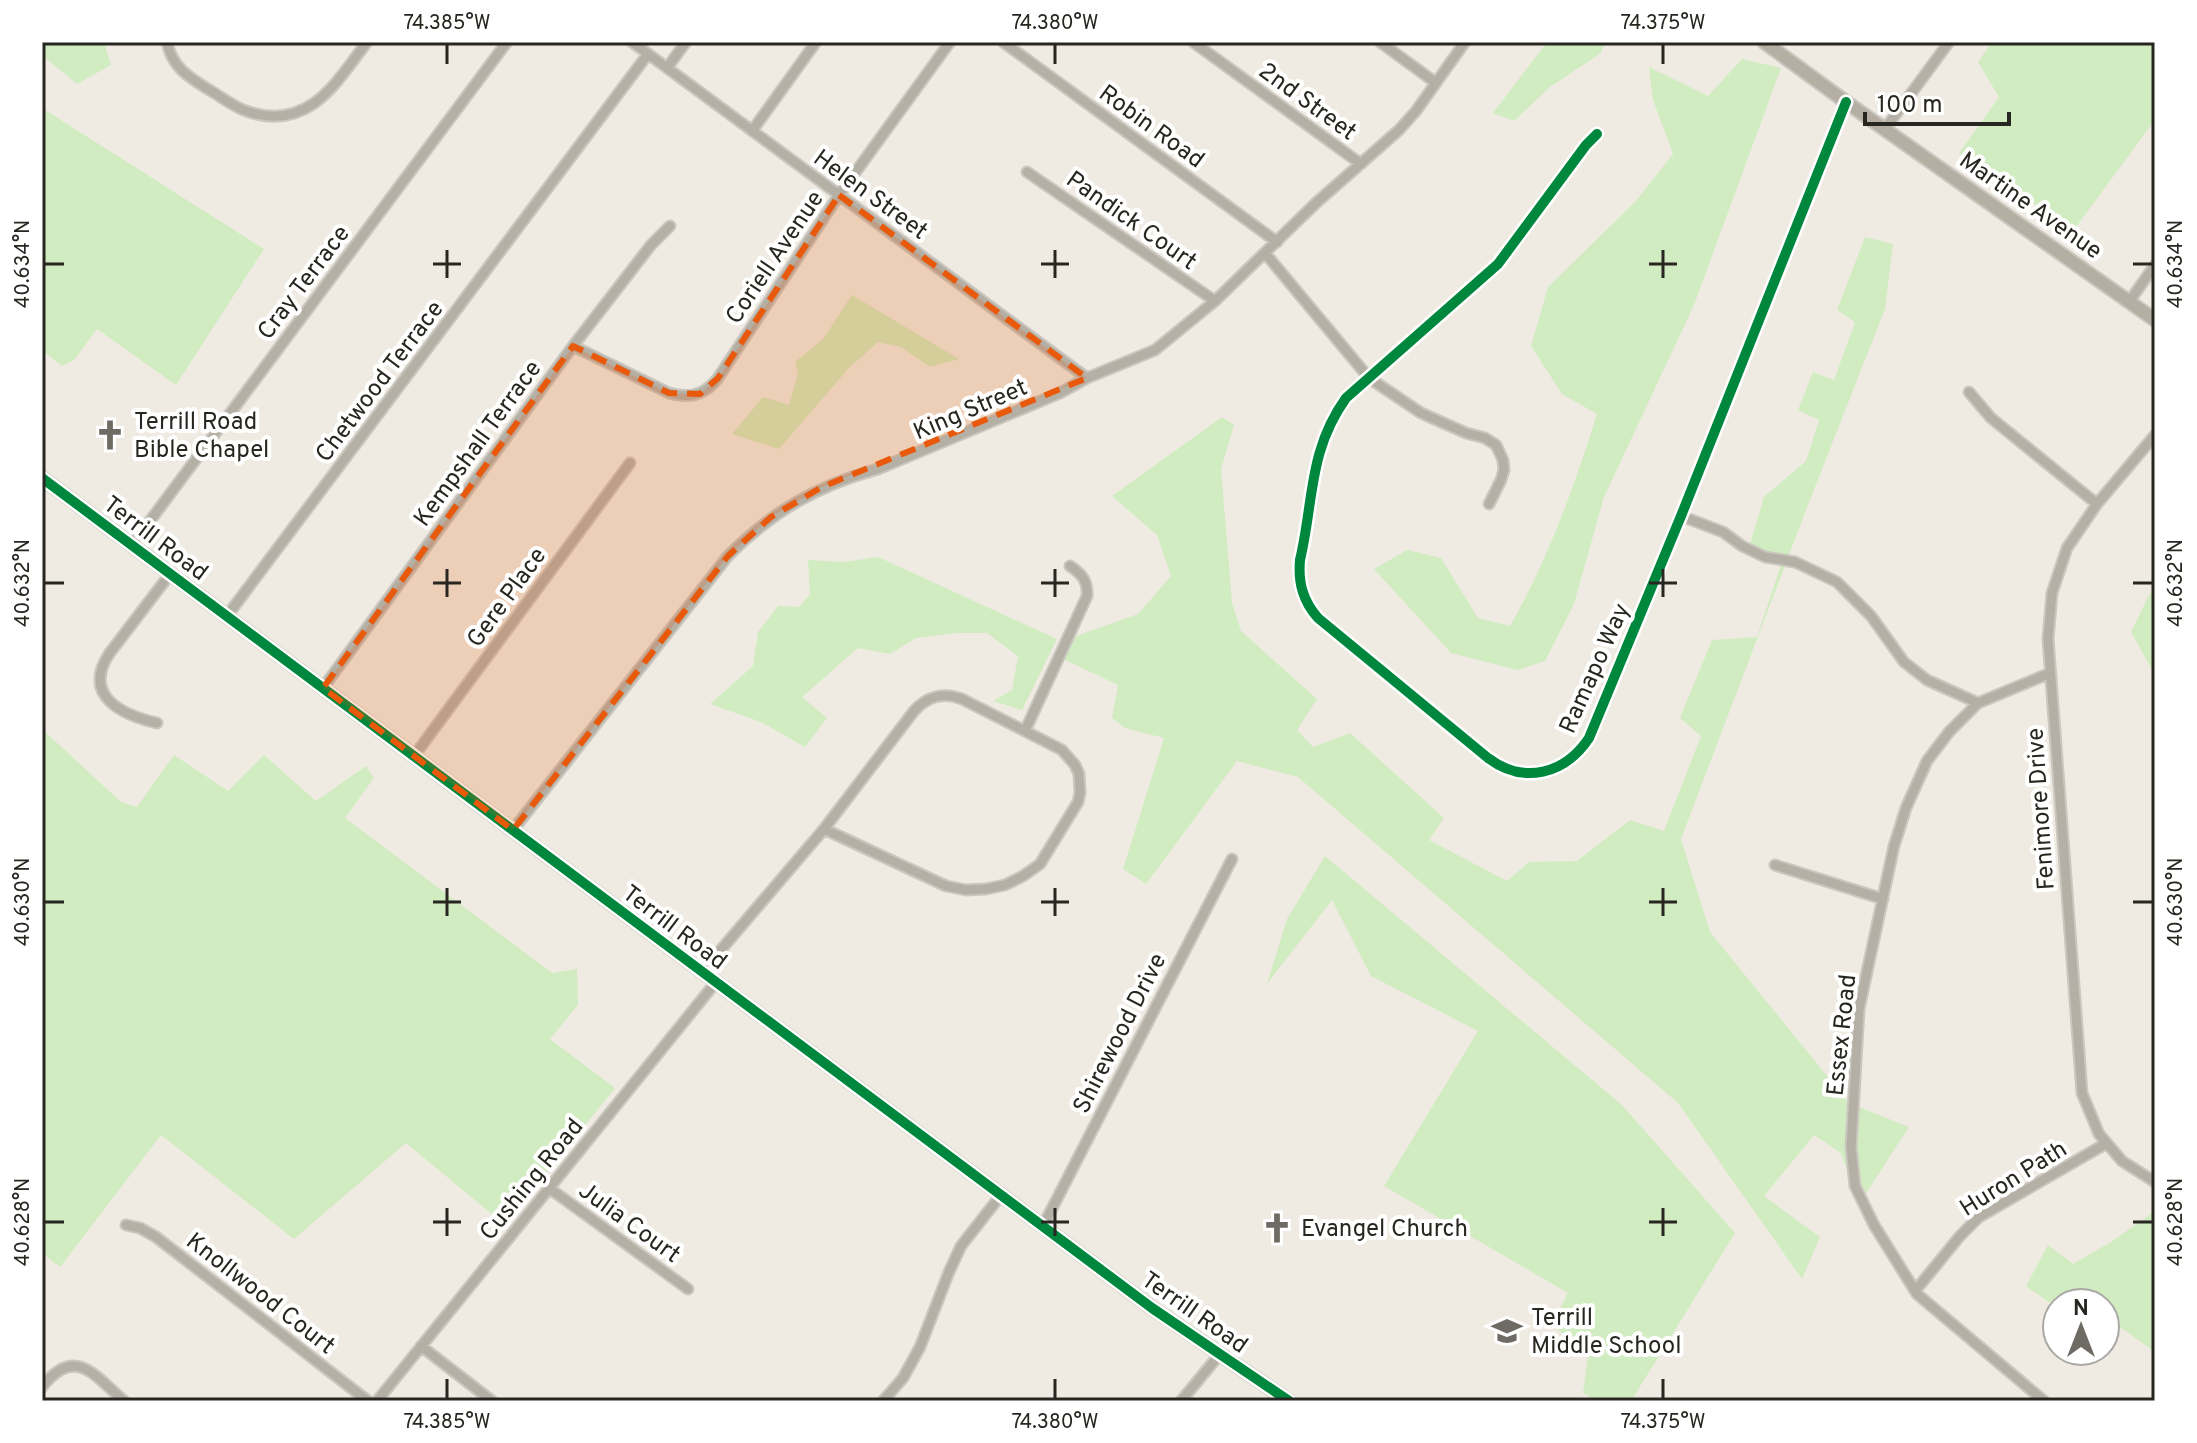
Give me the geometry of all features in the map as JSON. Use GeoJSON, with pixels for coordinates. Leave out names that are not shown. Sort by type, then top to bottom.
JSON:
{"type":"FeatureCollection","features":[{"type":"Feature","properties":{"kind":"street"},"geometry":{"type":"LineString","coordinates":[[167,42],[174,63],[187,77],[241,109],[273,116],[304,110],[325,96],[367,42]]}},
{"type":"Feature","properties":{"kind":"street","name":"Cray Terrace"},"geometry":{"type":"LineString","coordinates":[[132,545],[507,42]]}},
{"type":"Feature","properties":{"kind":"street","name":"Helen Street"},"geometry":{"type":"LineString","coordinates":[[632,42],[1087,378]]}},
{"type":"Feature","properties":{"kind":"street"},"geometry":{"type":"LineString","coordinates":[[667,68],[686,42]]}},
{"type":"Feature","properties":{"kind":"street"},"geometry":{"type":"LineString","coordinates":[[752,131],[816,42]]}},
{"type":"Feature","properties":{"kind":"street","name":"Coriell Avenue"},"geometry":{"type":"LineString","coordinates":[[573,346],[677,396],[700,394],[713,384],[839,195],[950,42]]}},
{"type":"Feature","properties":{"kind":"street","name":"Robin Road"},"geometry":{"type":"LineString","coordinates":[[1003,42],[1277,242]]}},
{"type":"Feature","properties":{"kind":"street","name":"2nd Street"},"geometry":{"type":"LineString","coordinates":[[1193,42],[1361,164]]}},
{"type":"Feature","properties":{"kind":"street"},"geometry":{"type":"LineString","coordinates":[[1380,42],[1436,83]]}},
{"type":"Feature","properties":{"kind":"street","name":"King Street"},"geometry":{"type":"LineString","coordinates":[[513,830],[728,556],[748,535],[771,517],[822,487],[878,469],[1155,350],[1215,301],[1399,130],[1465,42]]}},
{"type":"Feature","properties":{"kind":"street","name":"Martine Avenue"},"geometry":{"type":"LineString","coordinates":[[1764,42],[2155,320]]}},
{"type":"Feature","properties":{"kind":"street"},"geometry":{"type":"LineString","coordinates":[[1885,129],[1948,43]]}},
{"type":"Feature","properties":{"kind":"street","name":"Chetwood Terrace"},"geometry":{"type":"LineString","coordinates":[[227,616],[648,54]]}},
{"type":"Feature","properties":{"kind":"street","name":"Ramapo Way"},"geometry":{"type":"LineString","coordinates":[[1597,134],[1498,264],[1346,398],[1322,440],[1300,560],[1303,595],[1318,618],[1499,766],[1519,772],[1547,771],[1571,759],[1589,738],[1846,102]]}},
{"type":"Feature","properties":{"kind":"street","name":"Pandick Court"},"geometry":{"type":"LineString","coordinates":[[1027,172],[1215,301]]}},
{"type":"Feature","properties":{"kind":"street","name":"Kempshall Terrace"},"geometry":{"type":"LineString","coordinates":[[323,688],[573,346],[651,245],[670,226]]}},
{"type":"Feature","properties":{"kind":"street"},"geometry":{"type":"LineString","coordinates":[[1265,253],[1369,378],[1421,413],[1496,445],[1504,470],[1489,504]]}},
{"type":"Feature","properties":{"kind":"street"},"geometry":{"type":"LineString","coordinates":[[2129,302],[2155,265]]}},
{"type":"Feature","properties":{"kind":"street"},"geometry":{"type":"LineString","coordinates":[[1969,392],[1991,418],[2097,504]]}},
{"type":"Feature","properties":{"kind":"street","name":"Fenimore Drive"},"geometry":{"type":"LineString","coordinates":[[2155,435],[2097,504],[2067,548],[2052,593],[2048,639],[2082,1093],[2099,1134],[2122,1161],[2155,1182]]}},
{"type":"Feature","properties":{"kind":"street","name":"Gere Place"},"geometry":{"type":"LineString","coordinates":[[414,756],[630,463]]}},
{"type":"Feature","properties":{"kind":"street","name":"Terrill Road"},"geometry":{"type":"LineString","coordinates":[[42,478],[1152,1308],[1289,1401]]}},
{"type":"Feature","properties":{"kind":"street"},"geometry":{"type":"LineString","coordinates":[[1681,516],[1723,532],[1765,557],[1795,562],[1837,582],[1871,616],[1904,662],[1927,680],[1978,703]]}},
{"type":"Feature","properties":{"kind":"street"},"geometry":{"type":"LineString","coordinates":[[1025,731],[1087,596],[1085,580],[1070,566]]}},
{"type":"Feature","properties":{"kind":"street"},"geometry":{"type":"LineString","coordinates":[[157,723],[133,718],[112,704],[103,691],[101,675],[109,654],[170,574]]}},
{"type":"Feature","properties":{"kind":"street","name":"Essex Road"},"geometry":{"type":"LineString","coordinates":[[2044,1401],[1915,1291],[1874,1225],[1855,1186],[1851,1147],[1859,1009],[1894,846],[1906,808],[1927,761],[1949,732],[1978,703],[2050,673]]}},
{"type":"Feature","properties":{"kind":"street"},"geometry":{"type":"LineString","coordinates":[[702,972],[824,829],[914,711],[932,697],[955,696],[1062,750],[1079,774],[1080,793],[1073,813],[1040,864],[1015,881],[986,889],[966,890],[946,886],[824,829]]}},
{"type":"Feature","properties":{"kind":"street","name":"Shirewood Drive"},"geometry":{"type":"LineString","coordinates":[[1043,1226],[1232,859]]}},
{"type":"Feature","properties":{"kind":"street"},"geometry":{"type":"LineString","coordinates":[[1775,865],[1883,899]]}},
{"type":"Feature","properties":{"kind":"street","name":"Cushing Road"},"geometry":{"type":"LineString","coordinates":[[377,1401],[716,982]]}},
{"type":"Feature","properties":{"kind":"street","name":"Huron Path"},"geometry":{"type":"LineString","coordinates":[[1915,1291],[1979,1217],[2107,1143]]}},
{"type":"Feature","properties":{"kind":"street","name":"Julia Court"},"geometry":{"type":"LineString","coordinates":[[549,1188],[688,1289]]}},
{"type":"Feature","properties":{"kind":"street"},"geometry":{"type":"LineString","coordinates":[[883,1401],[903,1378],[920,1347],[961,1246],[1001,1195]]}},
{"type":"Feature","properties":{"kind":"street","name":"Knollwood Court"},"geometry":{"type":"LineString","coordinates":[[126,1225],[140,1228],[156,1237],[368,1401]]}},
{"type":"Feature","properties":{"kind":"street"},"geometry":{"type":"LineString","coordinates":[[421,1346],[492,1401]]}},
{"type":"Feature","properties":{"kind":"street"},"geometry":{"type":"LineString","coordinates":[[1181,1401],[1220,1354]]}},
{"type":"Feature","properties":{"kind":"street"},"geometry":{"type":"LineString","coordinates":[[42,1387],[51,1375],[65,1366],[83,1367],[124,1401]]}},
{"type":"Feature","properties":{"kind":"highlighted area"},"geometry":{"type":"Polygon","coordinates":[[[839,195],[1087,378],[822,487],[771,517],[728,556],[513,830],[323,688],[573,346],[669,393],[700,394],[718,378],[839,195]]]}},
{"type":"Feature","properties":{"kind":"green space"},"geometry":{"type":"Polygon","coordinates":[[[42,42],[104,42],[111,65],[77,84],[42,55],[42,42]]]}},
{"type":"Feature","properties":{"kind":"green space"},"geometry":{"type":"Polygon","coordinates":[[[1547,42],[1605,42],[1601,53],[1550,87],[1514,121],[1493,113],[1547,42]]]}},
{"type":"Feature","properties":{"kind":"green space"},"geometry":{"type":"Polygon","coordinates":[[[1992,42],[2155,42],[2155,120],[2073,231],[1959,153],[1999,97],[1978,62],[1992,42]]]}},
{"type":"Feature","properties":{"kind":"green space"},"geometry":{"type":"Polygon","coordinates":[[[1742,59],[1781,68],[1694,305],[1604,497],[1574,604],[1545,661],[1518,670],[1451,653],[1374,569],[1407,550],[1441,558],[1478,618],[1510,626],[1559,523],[1597,414],[1562,394],[1531,346],[1548,287],[1636,201],[1673,154],[1653,100],[1649,67],[1708,96],[1742,59]]]}},
{"type":"Feature","properties":{"kind":"green space"},"geometry":{"type":"Polygon","coordinates":[[[42,108],[264,249],[176,385],[97,329],[74,360],[62,366],[42,350],[42,108]]]}},
{"type":"Feature","properties":{"kind":"green space"},"geometry":{"type":"Polygon","coordinates":[[[1865,237],[1893,244],[1885,309],[1681,839],[1710,932],[1849,1103],[1909,1127],[1859,1204],[1841,1153],[1814,1135],[1764,1196],[1820,1237],[1802,1279],[1678,1103],[1298,777],[1237,761],[1146,884],[1123,869],[1164,738],[1125,728],[1112,718],[1118,685],[1059,657],[1068,639],[1138,614],[1171,576],[1157,535],[1112,496],[1222,417],[1234,425],[1221,469],[1232,603],[1241,631],[1317,699],[1297,730],[1313,747],[1350,733],[1444,818],[1429,840],[1507,881],[1529,862],[1577,861],[1630,820],[1664,831],[1701,736],[1680,718],[1712,640],[1757,637],[1782,562],[1748,551],[1764,497],[1806,461],[1819,420],[1798,410],[1813,372],[1834,380],[1855,322],[1837,310],[1865,237]]]}},
{"type":"Feature","properties":{"kind":"green space"},"geometry":{"type":"Polygon","coordinates":[[[852,295],[959,359],[930,367],[901,347],[878,342],[849,368],[779,449],[732,434],[763,397],[789,405],[798,374],[795,362],[823,339],[852,295]]]}},
{"type":"Feature","properties":{"kind":"green space"},"geometry":{"type":"Polygon","coordinates":[[[878,557],[1057,639],[1022,710],[993,701],[1012,690],[1018,656],[987,633],[916,638],[890,654],[858,648],[802,697],[827,718],[805,747],[761,722],[710,704],[753,666],[758,632],[778,606],[799,607],[810,594],[808,560],[844,562],[878,557]]]}},
{"type":"Feature","properties":{"kind":"green space"},"geometry":{"type":"Polygon","coordinates":[[[2150,593],[2155,595],[2155,675],[2131,632],[2150,593]]]}},
{"type":"Feature","properties":{"kind":"green space"},"geometry":{"type":"Polygon","coordinates":[[[42,729],[121,802],[137,807],[174,755],[228,791],[264,755],[316,801],[366,766],[374,778],[345,818],[552,973],[577,969],[578,1005],[550,1039],[615,1088],[505,1225],[406,1143],[294,1239],[161,1135],[60,1267],[42,1253],[42,729]]]}},
{"type":"Feature","properties":{"kind":"green space"},"geometry":{"type":"Polygon","coordinates":[[[1325,856],[1622,1105],[1735,1233],[1631,1401],[1597,1401],[1583,1393],[1588,1354],[1552,1325],[1568,1293],[1384,1186],[1478,1031],[1371,976],[1332,900],[1267,984],[1287,919],[1325,856]]]}},
{"type":"Feature","properties":{"kind":"green space"},"geometry":{"type":"Polygon","coordinates":[[[2155,1211],[2155,1352],[2121,1328],[2121,1287],[2041,1287],[2041,1297],[2026,1286],[2048,1245],[2073,1264],[2155,1211]]]}},
{"type":"Feature","properties":{"kind":"cycle path"},"geometry":{"type":"LineString","coordinates":[[1597,134],[1498,264],[1346,398],[1318,457],[1300,560],[1303,591],[1318,618],[1488,758],[1502,766],[1529,773],[1556,767],[1568,760],[1589,738],[1846,102]]}},
{"type":"Feature","properties":{"kind":"cycle path"},"geometry":{"type":"LineString","coordinates":[[42,478],[1152,1308],[1289,1401]]}},
{"type":"Feature","properties":{"kind":"place","name":"Terrill Road Bible Chapel"},"geometry":{"type":"Point","coordinates":[110,435]}},
{"type":"Feature","properties":{"kind":"place","name":"Evangel Church"},"geometry":{"type":"Point","coordinates":[1277,1228]}},
{"type":"Feature","properties":{"kind":"place","name":"Terrill Middle School"},"geometry":{"type":"Point","coordinates":[1507,1331]}}]}
